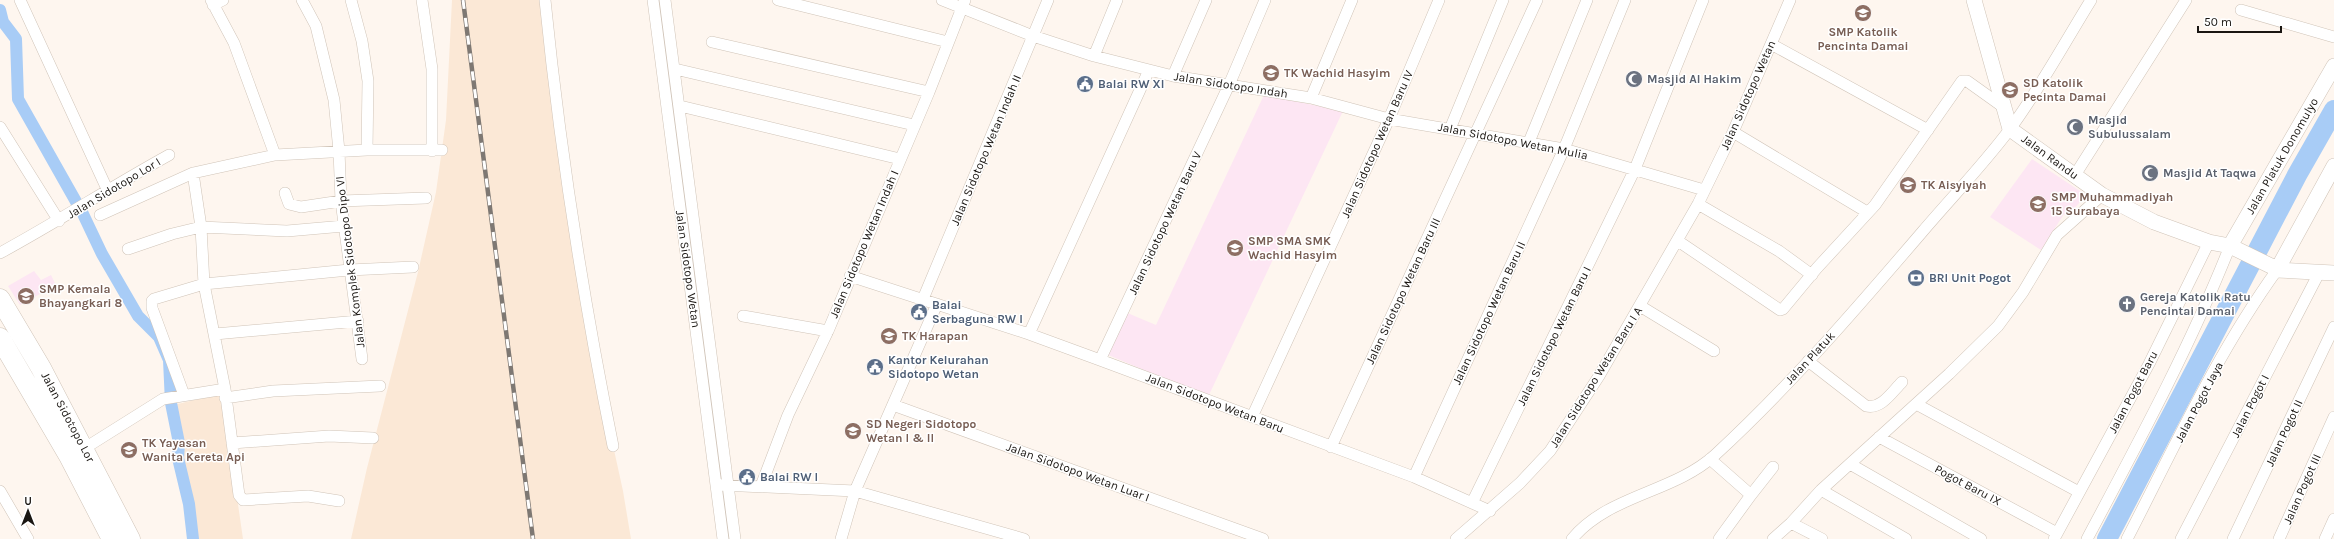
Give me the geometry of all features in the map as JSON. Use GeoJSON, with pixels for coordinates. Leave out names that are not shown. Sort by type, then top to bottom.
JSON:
{"type":"FeatureCollection","features":[{"type":"Feature","properties":{"kind":"highway","name":"Jalan Sidotopo Lor"},"geometry":{"type":"LineString","coordinates":[[0,299],[42,368],[85,448],[130,539]]}},
{"type":"Feature","properties":{"kind":"highway","name":"Jalan Sidotopo Lor"},"geometry":{"type":"LineString","coordinates":[[0,338],[69,456],[112,539]]}},
{"type":"Feature","properties":{"kind":"street"},"geometry":{"type":"LineString","coordinates":[[20,0],[107,189]]}},
{"type":"Feature","properties":{"kind":"street","name":"Jalan Komplek Sidotopo Dipo VI"},"geometry":{"type":"LineString","coordinates":[[302,0],[316,26],[334,100],[339,151],[341,201],[362,359]]}},
{"type":"Feature","properties":{"kind":"street"},"geometry":{"type":"LineString","coordinates":[[351,0],[362,41],[368,81],[367,150]]}},
{"type":"Feature","properties":{"kind":"street"},"geometry":{"type":"LineString","coordinates":[[100,215],[193,173],[275,155],[367,150],[437,151],[432,69],[422,0]]}},
{"type":"Feature","properties":{"kind":"street"},"geometry":{"type":"LineString","coordinates":[[545,0],[556,103],[587,316],[613,446]]}},
{"type":"Feature","properties":{"kind":"street","name":"Jalan Sidotopo Wetan"},"geometry":{"type":"LineString","coordinates":[[653,0],[723,539]]}},
{"type":"Feature","properties":{"kind":"street","name":"Jalan Sidotopo Wetan"},"geometry":{"type":"LineString","coordinates":[[665,0],[680,106],[735,539]]}},
{"type":"Feature","properties":{"kind":"street"},"geometry":{"type":"LineString","coordinates":[[778,0],[948,42]]}},
{"type":"Feature","properties":{"kind":"street","name":"Jalan Sidotopo Indah"},"geometry":{"type":"LineString","coordinates":[[942,0],[963,4],[1033,36],[1094,56],[1173,76],[1311,98],[1389,119]]}},
{"type":"Feature","properties":{"kind":"street","name":"Jalan Sidotopo Wetan Indah II"},"geometry":{"type":"LineString","coordinates":[[923,300],[1048,0]]}},
{"type":"Feature","properties":{"kind":"street"},"geometry":{"type":"LineString","coordinates":[[1094,56],[1117,0]]}},
{"type":"Feature","properties":{"kind":"street"},"geometry":{"type":"LineString","coordinates":[[1173,76],[1206,0]]}},
{"type":"Feature","properties":{"kind":"street","name":"Jalan Sidotopo Wetan Baru V"},"geometry":{"type":"LineString","coordinates":[[1100,360],[1229,85],[1265,0]]}},
{"type":"Feature","properties":{"kind":"street"},"geometry":{"type":"LineString","coordinates":[[1311,98],[1352,0]]}},
{"type":"Feature","properties":{"kind":"street","name":"Jalan Sidotopo Wetan Baru IV"},"geometry":{"type":"LineString","coordinates":[[1252,417],[1389,119],[1439,0]]}},
{"type":"Feature","properties":{"kind":"street"},"geometry":{"type":"LineString","coordinates":[[1450,129],[1503,0]]}},
{"type":"Feature","properties":{"kind":"street","name":"Jalan Sidotopo Wetan Baru III"},"geometry":{"type":"LineString","coordinates":[[1331,447],[1537,0]]}},
{"type":"Feature","properties":{"kind":"street"},"geometry":{"type":"LineString","coordinates":[[1529,142],[1587,0]]}},
{"type":"Feature","properties":{"kind":"street","name":"Jalan Sidotopo Wetan Baru II"},"geometry":{"type":"LineString","coordinates":[[1414,477],[1564,149],[1625,0]]}},
{"type":"Feature","properties":{"kind":"street","name":"Jalan Sidotopo Wetan Baru I"},"geometry":{"type":"LineString","coordinates":[[1472,503],[1635,168],[1703,0]]}},
{"type":"Feature","properties":{"kind":"street","name":"Jalan Sidotopo Wetan"},"geometry":{"type":"LineString","coordinates":[[1704,190],[1733,132],[1790,0]]}},
{"type":"Feature","properties":{"kind":"street","name":"Jalan Randu"},"geometry":{"type":"LineString","coordinates":[[1974,0],[2002,106],[2010,129],[2102,195],[2154,222],[2209,242],[2232,246],[2275,268]]}},
{"type":"Feature","properties":{"kind":"street","name":"Jalan Platuk"},"geometry":{"type":"LineString","coordinates":[[1572,539],[1580,529],[1600,514],[1690,475],[1710,459],[1808,361],[1861,304],[2010,129],[2091,0]]}},
{"type":"Feature","properties":{"kind":"street"},"geometry":{"type":"LineString","coordinates":[[2075,175],[2186,0]]}},
{"type":"Feature","properties":{"kind":"street"},"geometry":{"type":"LineString","coordinates":[[216,2],[234,43],[267,128],[275,155]]}},
{"type":"Feature","properties":{"kind":"street","name":"Jalan Sidotopo Wetan Indah I"},"geometry":{"type":"LineString","coordinates":[[761,486],[788,415],[828,331],[929,92],[963,4]]}},
{"type":"Feature","properties":{"kind":"street"},"geometry":{"type":"LineString","coordinates":[[2241,10],[2334,37]]}},
{"type":"Feature","properties":{"kind":"street"},"geometry":{"type":"LineString","coordinates":[[712,42],[929,92]]}},
{"type":"Feature","properties":{"kind":"street"},"geometry":{"type":"LineString","coordinates":[[1771,44],[1928,130]]}},
{"type":"Feature","properties":{"kind":"street","name":"Jalan Platuk Donomulyo"},"geometry":{"type":"LineString","coordinates":[[2232,246],[2334,66]]}},
{"type":"Feature","properties":{"kind":"street"},"geometry":{"type":"LineString","coordinates":[[675,69],[914,125]]}},
{"type":"Feature","properties":{"kind":"street"},"geometry":{"type":"LineString","coordinates":[[1029,334],[1149,70]]}},
{"type":"Feature","properties":{"kind":"street"},"geometry":{"type":"LineString","coordinates":[[1678,241],[1780,310],[1783,309],[1867,212],[1875,205],[1962,81],[1967,81],[1972,84],[2002,106]]}},
{"type":"Feature","properties":{"kind":"street"},"geometry":{"type":"LineString","coordinates":[[680,106],[900,159]]}},
{"type":"Feature","properties":{"kind":"street","name":"Jalan Sidotopo Wetan Mulia"},"geometry":{"type":"LineString","coordinates":[[1389,119],[1450,129],[1475,135],[1529,142],[1564,149],[1635,168],[1704,190]]}},
{"type":"Feature","properties":{"kind":"street","name":"Jalan Sidotopo Lor I"},"geometry":{"type":"LineString","coordinates":[[0,127],[59,221]]}},
{"type":"Feature","properties":{"kind":"street"},"geometry":{"type":"LineString","coordinates":[[1733,132],[1867,212]]}},
{"type":"Feature","properties":{"kind":"street","name":"Jalan Sidotopo Lor I"},"geometry":{"type":"LineString","coordinates":[[0,254],[59,221],[107,189],[169,155]]}},
{"type":"Feature","properties":{"kind":"street"},"geometry":{"type":"LineString","coordinates":[[2334,166],[2275,268],[2319,273],[2334,273]]}},
{"type":"Feature","properties":{"kind":"street"},"geometry":{"type":"LineString","coordinates":[[193,173],[201,227],[204,284],[215,334],[225,394],[238,495],[243,500],[308,496],[339,501]]}},
{"type":"Feature","properties":{"kind":"street","name":"Jalan Sidotopo Wetan Baru I A"},"geometry":{"type":"LineString","coordinates":[[1456,539],[1490,511],[1520,483],[1550,451],[1599,376],[1678,241],[1704,190]]}},
{"type":"Feature","properties":{"kind":"street"},"geometry":{"type":"LineString","coordinates":[[285,193],[292,206],[301,207],[341,201],[426,198]]}},
{"type":"Feature","properties":{"kind":"street"},"geometry":{"type":"LineString","coordinates":[[1773,539],[1791,523],[1821,490],[1916,404],[1998,326],[2023,292],[2057,235],[2102,195]]}},
{"type":"Feature","properties":{"kind":"street"},"geometry":{"type":"LineString","coordinates":[[1698,204],[1779,251],[1812,275]]}},
{"type":"Feature","properties":{"kind":"street"},"geometry":{"type":"LineString","coordinates":[[128,249],[172,234],[201,227],[288,231],[344,226]]}},
{"type":"Feature","properties":{"kind":"street","name":"Jalan Pogot Baru"},"geometry":{"type":"LineString","coordinates":[[2056,536],[2149,364],[2209,242]]}},
{"type":"Feature","properties":{"kind":"street"},"geometry":{"type":"LineString","coordinates":[[2087,539],[2182,357],[2232,246]]}},
{"type":"Feature","properties":{"kind":"street"},"geometry":{"type":"LineString","coordinates":[[181,396],[151,304],[156,298],[204,284],[349,270],[413,267]]}},
{"type":"Feature","properties":{"kind":"street","name":"Jalan Pogot Jaya"},"geometry":{"type":"LineString","coordinates":[[2127,539],[2216,369],[2275,268]]}},
{"type":"Feature","properties":{"kind":"street","name":"Jalan Pogot I"},"geometry":{"type":"LineString","coordinates":[[2181,539],[2319,273]]}},
{"type":"Feature","properties":{"kind":"street","name":"Jalan Sidotopo Wetan Baru"},"geometry":{"type":"LineString","coordinates":[[850,276],[1029,334],[1100,360],[1414,477],[1490,511]]}},
{"type":"Feature","properties":{"kind":"street"},"geometry":{"type":"LineString","coordinates":[[841,539],[855,491],[937,304]]}},
{"type":"Feature","properties":{"kind":"street"},"geometry":{"type":"LineString","coordinates":[[1640,306],[1714,351]]}},
{"type":"Feature","properties":{"kind":"street"},"geometry":{"type":"LineString","coordinates":[[743,316],[828,331]]}},
{"type":"Feature","properties":{"kind":"street"},"geometry":{"type":"LineString","coordinates":[[215,334],[358,321]]}},
{"type":"Feature","properties":{"kind":"street","name":"Jalan Pogot II"},"geometry":{"type":"LineString","coordinates":[[2233,539],[2334,327]]}},
{"type":"Feature","properties":{"kind":"street"},"geometry":{"type":"LineString","coordinates":[[1808,361],[1866,406],[1871,407],[1880,404],[1902,382]]}},
{"type":"Feature","properties":{"kind":"street"},"geometry":{"type":"LineString","coordinates":[[85,448],[164,399],[181,396],[273,390],[380,386]]}},
{"type":"Feature","properties":{"kind":"street"},"geometry":{"type":"LineString","coordinates":[[1916,404],[2079,492]]}},
{"type":"Feature","properties":{"kind":"street","name":"Jalan Sidotopo Wetan Luar I"},"geometry":{"type":"LineString","coordinates":[[894,405],[1263,539]]}},
{"type":"Feature","properties":{"kind":"street","name":"Jalan Pogot III"},"geometry":{"type":"LineString","coordinates":[[2279,539],[2334,417]]}},
{"type":"Feature","properties":{"kind":"street"},"geometry":{"type":"LineString","coordinates":[[232,443],[328,436],[373,438]]}},
{"type":"Feature","properties":{"kind":"street","name":"Pogot Baru IX"},"geometry":{"type":"LineString","coordinates":[[1879,438],[2056,536]]}},
{"type":"Feature","properties":{"kind":"street"},"geometry":{"type":"LineString","coordinates":[[1710,459],[1751,495]]}},
{"type":"Feature","properties":{"kind":"street"},"geometry":{"type":"LineString","coordinates":[[1850,464],[1981,539]]}},
{"type":"Feature","properties":{"kind":"street"},"geometry":{"type":"LineString","coordinates":[[1719,539],[1751,495],[1774,467]]}},
{"type":"Feature","properties":{"kind":"street"},"geometry":{"type":"LineString","coordinates":[[716,485],[855,491],[1024,539]]}},
{"type":"Feature","properties":{"kind":"street"},"geometry":{"type":"LineString","coordinates":[[1821,490],[1906,539]]}},
{"type":"Feature","properties":{"kind":"street"},"geometry":{"type":"LineString","coordinates":[[0,491],[28,539]]}},
{"type":"Feature","properties":{"kind":"street"},"geometry":{"type":"LineString","coordinates":[[2325,539],[2334,519]]}},
{"type":"Feature","properties":{"kind":"street"},"geometry":{"type":"LineString","coordinates":[[1791,523],[1822,539]]}},
{"type":"Feature","properties":{"kind":"shaded area"},"geometry":{"type":"Polygon","coordinates":[[[452,0],[544,0],[582,304],[623,491],[631,539],[351,539],[367,468],[418,272],[436,192],[446,120],[452,0]]]}},
{"type":"Feature","properties":{"kind":"shaded area","name":"SMP SMA SMK Wachid Hasyim"},"geometry":{"type":"Polygon","coordinates":[[[1264,95],[1343,111],[1208,397],[1106,354],[1125,312],[1156,325],[1264,95]]]}},
{"type":"Feature","properties":{"kind":"shaded area","name":"SMP Muhammadiyah 15 Surabaya"},"geometry":{"type":"Polygon","coordinates":[[[2032,159],[2086,195],[2068,216],[2064,214],[2041,250],[1990,217],[2032,159]]]}},
{"type":"Feature","properties":{"kind":"shaded area","name":"SMP Kemala Bhayangkari 8"},"geometry":{"type":"Polygon","coordinates":[[[34,271],[41,280],[51,275],[56,285],[20,305],[8,286],[34,271]]]}},
{"type":"Feature","properties":{"kind":"shaded area"},"geometry":{"type":"Polygon","coordinates":[[[222,393],[243,539],[189,539],[170,406],[222,393]]]}},
{"type":"Feature","properties":{"kind":"waterway"},"geometry":{"type":"LineString","coordinates":[[0,10],[3,22],[16,39],[18,99],[83,214],[102,254],[138,316],[159,337],[169,360],[171,403],[179,443],[178,458],[189,504],[193,539]]}},
{"type":"Feature","properties":{"kind":"waterway"},"geometry":{"type":"LineString","coordinates":[[2107,539],[2297,175],[2334,110]]}},
{"type":"Feature","properties":{"kind":"railway"},"geometry":{"type":"LineString","coordinates":[[463,0],[533,539]]}},
{"type":"Feature","properties":{"kind":"place","name":"SMP Katolik Pencinta Damai"},"geometry":{"type":"Point","coordinates":[1863,13]}},
{"type":"Feature","properties":{"kind":"place","name":"TK Wachid Hasyim"},"geometry":{"type":"Point","coordinates":[1271,73]}},
{"type":"Feature","properties":{"kind":"place","name":"Masjid Al Hakim"},"geometry":{"type":"Point","coordinates":[1634,79]}},
{"type":"Feature","properties":{"kind":"place","name":"Balai RW XI"},"geometry":{"type":"Point","coordinates":[1085,84]}},
{"type":"Feature","properties":{"kind":"place","name":"SD Katolik Pecinta Damai"},"geometry":{"type":"Point","coordinates":[2010,90]}},
{"type":"Feature","properties":{"kind":"place","name":"Masjid Subulussalam"},"geometry":{"type":"Point","coordinates":[2075,127]}},
{"type":"Feature","properties":{"kind":"place","name":"Masjid At Taqwa"},"geometry":{"type":"Point","coordinates":[2150,173]}},
{"type":"Feature","properties":{"kind":"place","name":"TK Aisyiyah"},"geometry":{"type":"Point","coordinates":[1908,185]}},
{"type":"Feature","properties":{"kind":"place","name":"SMP Muhammadiyah 15 Surabaya"},"geometry":{"type":"Point","coordinates":[2038,204]}},
{"type":"Feature","properties":{"kind":"place","name":"SMP SMA SMK Wachid Hasyim"},"geometry":{"type":"Point","coordinates":[1235,248]}},
{"type":"Feature","properties":{"kind":"place","name":"BRI Unit Pogot"},"geometry":{"type":"Point","coordinates":[1916,278]}},
{"type":"Feature","properties":{"kind":"place","name":"SMP Kemala Bhayangkari 8"},"geometry":{"type":"Point","coordinates":[26,296]}},
{"type":"Feature","properties":{"kind":"place","name":"Gereja Katolik Ratu Pencintai Damai"},"geometry":{"type":"Point","coordinates":[2127,304]}},
{"type":"Feature","properties":{"kind":"place","name":"Balai Serbaguna RW I"},"geometry":{"type":"Point","coordinates":[919,312]}},
{"type":"Feature","properties":{"kind":"place","name":"TK Harapan"},"geometry":{"type":"Point","coordinates":[889,336]}},
{"type":"Feature","properties":{"kind":"place","name":"Kantor Kelurahan Sidotopo Wetan"},"geometry":{"type":"Point","coordinates":[875,367]}},
{"type":"Feature","properties":{"kind":"place","name":"SD Negeri Sidotopo Wetan I & II"},"geometry":{"type":"Point","coordinates":[853,431]}},
{"type":"Feature","properties":{"kind":"place","name":"TK Yayasan Wanita Kereta Api"},"geometry":{"type":"Point","coordinates":[129,450]}},
{"type":"Feature","properties":{"kind":"place","name":"Balai RW I"},"geometry":{"type":"Point","coordinates":[747,477]}}]}
